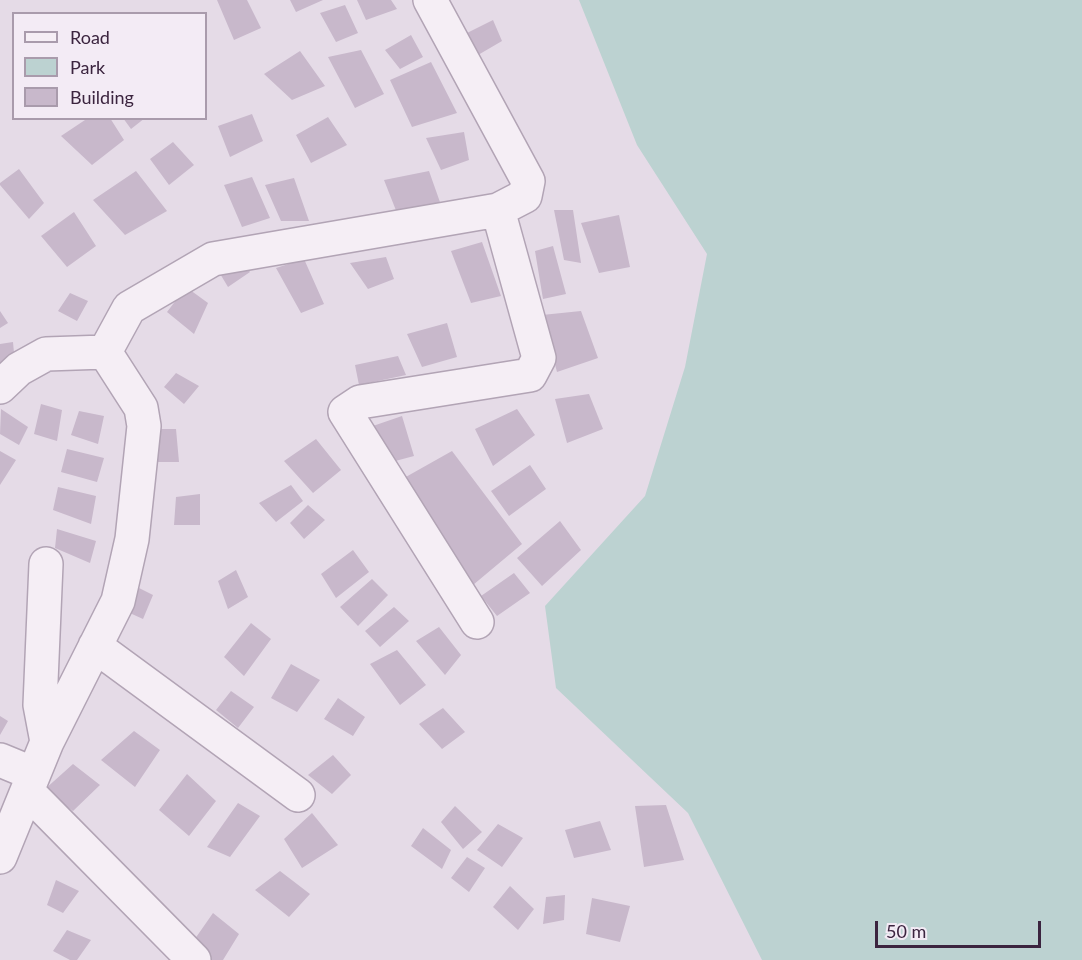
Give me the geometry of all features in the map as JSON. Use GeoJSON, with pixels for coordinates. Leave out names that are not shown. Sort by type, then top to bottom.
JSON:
{"type":"FeatureCollection","features":[{"type":"Feature","properties":{"kind":"street"},"geometry":{"type":"LineString","coordinates":[[105,352],[129,308],[213,259],[498,210],[525,196],[528,181],[430,0]]}},
{"type":"Feature","properties":{"kind":"street"},"geometry":{"type":"LineString","coordinates":[[477,622],[345,412],[360,402],[530,375],[539,358],[498,210]]}},
{"type":"Feature","properties":{"kind":"street"},"geometry":{"type":"LineString","coordinates":[[0,387],[19,369],[46,354],[105,352]]}},
{"type":"Feature","properties":{"kind":"street"},"geometry":{"type":"LineString","coordinates":[[0,856],[47,742],[118,601],[132,539],[144,426],[141,408],[105,352]]}},
{"type":"Feature","properties":{"kind":"street"},"geometry":{"type":"LineString","coordinates":[[46,564],[40,705],[47,742]]}},
{"type":"Feature","properties":{"kind":"street"},"geometry":{"type":"LineString","coordinates":[[95,646],[298,795]]}},
{"type":"Feature","properties":{"kind":"street"},"geometry":{"type":"LineString","coordinates":[[0,760],[30,782],[194,960]]}},
{"type":"Feature","properties":{"kind":"green space"},"geometry":{"type":"Polygon","coordinates":[[[579,0],[1082,0],[1082,960],[762,960],[688,813],[556,688],[545,606],[645,496],[685,367],[707,254],[637,145],[579,0]]]}},
{"type":"Feature","properties":{"kind":"building"},"geometry":{"type":"Polygon","coordinates":[[[217,0],[247,0],[261,28],[234,40],[217,0]]]}},
{"type":"Feature","properties":{"kind":"building"},"geometry":{"type":"Polygon","coordinates":[[[290,0],[323,0],[296,12],[290,0]]]}},
{"type":"Feature","properties":{"kind":"building"},"geometry":{"type":"Polygon","coordinates":[[[357,0],[391,0],[397,9],[366,20],[357,0]]]}},
{"type":"Feature","properties":{"kind":"building"},"geometry":{"type":"Polygon","coordinates":[[[345,5],[358,33],[336,42],[320,13],[345,5]]]}},
{"type":"Feature","properties":{"kind":"building"},"geometry":{"type":"Polygon","coordinates":[[[493,20],[502,41],[478,55],[465,34],[493,20]]]}},
{"type":"Feature","properties":{"kind":"building"},"geometry":{"type":"Polygon","coordinates":[[[411,35],[423,57],[400,69],[385,50],[411,35]]]}},
{"type":"Feature","properties":{"kind":"building"},"geometry":{"type":"Polygon","coordinates":[[[361,50],[384,94],[355,108],[328,57],[361,50]]]}},
{"type":"Feature","properties":{"kind":"building"},"geometry":{"type":"Polygon","coordinates":[[[300,51],[325,86],[292,100],[264,74],[300,51]]]}},
{"type":"Feature","properties":{"kind":"building"},"geometry":{"type":"Polygon","coordinates":[[[431,62],[457,113],[412,127],[390,80],[431,62]]]}},
{"type":"Feature","properties":{"kind":"building"},"geometry":{"type":"Polygon","coordinates":[[[252,114],[263,141],[230,157],[218,126],[252,114]]]}},
{"type":"Feature","properties":{"kind":"building"},"geometry":{"type":"Polygon","coordinates":[[[328,117],[347,145],[311,163],[296,135],[328,117]]]}},
{"type":"Feature","properties":{"kind":"building"},"geometry":{"type":"Polygon","coordinates":[[[85,120],[111,120],[124,140],[92,165],[61,136],[85,120]]]}},
{"type":"Feature","properties":{"kind":"building"},"geometry":{"type":"Polygon","coordinates":[[[124,120],[142,120],[131,129],[124,120]]]}},
{"type":"Feature","properties":{"kind":"building"},"geometry":{"type":"Polygon","coordinates":[[[464,132],[469,160],[441,170],[426,138],[464,132]]]}},
{"type":"Feature","properties":{"kind":"building"},"geometry":{"type":"Polygon","coordinates":[[[173,142],[194,165],[169,185],[150,159],[173,142]]]}},
{"type":"Feature","properties":{"kind":"building"},"geometry":{"type":"Polygon","coordinates":[[[19,169],[44,203],[29,219],[0,185],[19,169]]]}},
{"type":"Feature","properties":{"kind":"building"},"geometry":{"type":"Polygon","coordinates":[[[136,171],[167,211],[125,235],[93,200],[136,171]]]}},
{"type":"Feature","properties":{"kind":"building"},"geometry":{"type":"Polygon","coordinates":[[[429,171],[441,205],[397,213],[384,180],[429,171]]]}},
{"type":"Feature","properties":{"kind":"building"},"geometry":{"type":"Polygon","coordinates":[[[252,177],[270,218],[242,227],[224,185],[252,177]]]}},
{"type":"Feature","properties":{"kind":"building"},"geometry":{"type":"Polygon","coordinates":[[[294,178],[309,221],[281,221],[265,185],[294,178]]]}},
{"type":"Feature","properties":{"kind":"building"},"geometry":{"type":"Polygon","coordinates":[[[554,210],[573,210],[581,263],[564,260],[554,210]]]}},
{"type":"Feature","properties":{"kind":"building"},"geometry":{"type":"Polygon","coordinates":[[[74,212],[96,246],[67,267],[41,236],[74,212]]]}},
{"type":"Feature","properties":{"kind":"building"},"geometry":{"type":"Polygon","coordinates":[[[619,215],[630,267],[599,273],[581,223],[619,215]]]}},
{"type":"Feature","properties":{"kind":"building"},"geometry":{"type":"Polygon","coordinates":[[[482,242],[501,296],[471,303],[451,251],[482,242]]]}},
{"type":"Feature","properties":{"kind":"building"},"geometry":{"type":"Polygon","coordinates":[[[553,246],[566,294],[543,299],[535,251],[553,246]]]}},
{"type":"Feature","properties":{"kind":"building"},"geometry":{"type":"Polygon","coordinates":[[[386,257],[394,279],[368,289],[350,263],[386,257]]]}},
{"type":"Feature","properties":{"kind":"building"},"geometry":{"type":"Polygon","coordinates":[[[241,259],[250,272],[228,287],[219,272],[241,259]]]}},
{"type":"Feature","properties":{"kind":"building"},"geometry":{"type":"Polygon","coordinates":[[[304,259],[324,304],[301,313],[276,268],[304,259]]]}},
{"type":"Feature","properties":{"kind":"building"},"geometry":{"type":"Polygon","coordinates":[[[186,287],[208,303],[194,334],[167,312],[186,287]]]}},
{"type":"Feature","properties":{"kind":"building"},"geometry":{"type":"Polygon","coordinates":[[[70,293],[88,301],[77,321],[58,311],[70,293]]]}},
{"type":"Feature","properties":{"kind":"building"},"geometry":{"type":"Polygon","coordinates":[[[0,311],[8,323],[0,328],[0,311]]]}},
{"type":"Feature","properties":{"kind":"building"},"geometry":{"type":"Polygon","coordinates":[[[581,311],[598,358],[557,372],[542,315],[581,311]]]}},
{"type":"Feature","properties":{"kind":"building"},"geometry":{"type":"Polygon","coordinates":[[[447,323],[457,357],[422,367],[407,334],[447,323]]]}},
{"type":"Feature","properties":{"kind":"building"},"geometry":{"type":"Polygon","coordinates":[[[13,342],[15,364],[0,367],[0,344],[13,342]]]}},
{"type":"Feature","properties":{"kind":"building"},"geometry":{"type":"Polygon","coordinates":[[[398,356],[406,375],[359,385],[355,365],[398,356]]]}},
{"type":"Feature","properties":{"kind":"building"},"geometry":{"type":"Polygon","coordinates":[[[176,373],[199,386],[184,404],[164,387],[176,373]]]}},
{"type":"Feature","properties":{"kind":"building"},"geometry":{"type":"Polygon","coordinates":[[[589,394],[603,429],[567,443],[555,399],[589,394]]]}},
{"type":"Feature","properties":{"kind":"building"},"geometry":{"type":"Polygon","coordinates":[[[41,404],[62,410],[57,441],[34,434],[41,404]]]}},
{"type":"Feature","properties":{"kind":"building"},"geometry":{"type":"Polygon","coordinates":[[[1,409],[28,427],[19,445],[0,434],[1,409]]]}},
{"type":"Feature","properties":{"kind":"building"},"geometry":{"type":"Polygon","coordinates":[[[517,409],[535,435],[493,466],[475,429],[517,409]]]}},
{"type":"Feature","properties":{"kind":"building"},"geometry":{"type":"Polygon","coordinates":[[[79,411],[104,416],[98,444],[71,435],[79,411]]]}},
{"type":"Feature","properties":{"kind":"building"},"geometry":{"type":"Polygon","coordinates":[[[402,416],[414,456],[384,464],[370,427],[402,416]]]}},
{"type":"Feature","properties":{"kind":"building"},"geometry":{"type":"Polygon","coordinates":[[[151,429],[176,429],[179,462],[158,462],[151,429]]]}},
{"type":"Feature","properties":{"kind":"building"},"geometry":{"type":"Polygon","coordinates":[[[316,439],[341,470],[313,493],[284,461],[316,439]]]}},
{"type":"Feature","properties":{"kind":"building"},"geometry":{"type":"Polygon","coordinates":[[[67,449],[104,458],[97,482],[61,472],[67,449]]]}},
{"type":"Feature","properties":{"kind":"building"},"geometry":{"type":"Polygon","coordinates":[[[0,451],[16,460],[0,485],[0,451]]]}},
{"type":"Feature","properties":{"kind":"building"},"geometry":{"type":"Polygon","coordinates":[[[452,451],[522,544],[473,585],[404,478],[452,451]]]}},
{"type":"Feature","properties":{"kind":"building"},"geometry":{"type":"Polygon","coordinates":[[[530,465],[546,489],[509,516],[491,491],[530,465]]]}},
{"type":"Feature","properties":{"kind":"building"},"geometry":{"type":"Polygon","coordinates":[[[291,485],[303,501],[276,522],[259,503],[291,485]]]}},
{"type":"Feature","properties":{"kind":"building"},"geometry":{"type":"Polygon","coordinates":[[[58,487],[96,496],[91,524],[53,510],[58,487]]]}},
{"type":"Feature","properties":{"kind":"building"},"geometry":{"type":"Polygon","coordinates":[[[200,494],[200,525],[174,525],[176,497],[200,494]]]}},
{"type":"Feature","properties":{"kind":"building"},"geometry":{"type":"Polygon","coordinates":[[[308,505],[325,520],[304,539],[290,523],[308,505]]]}},
{"type":"Feature","properties":{"kind":"building"},"geometry":{"type":"Polygon","coordinates":[[[560,521],[581,550],[542,586],[517,558],[560,521]]]}},
{"type":"Feature","properties":{"kind":"building"},"geometry":{"type":"Polygon","coordinates":[[[57,529],[96,541],[90,563],[55,548],[57,529]]]}},
{"type":"Feature","properties":{"kind":"building"},"geometry":{"type":"Polygon","coordinates":[[[353,550],[369,572],[336,598],[321,574],[353,550]]]}},
{"type":"Feature","properties":{"kind":"building"},"geometry":{"type":"Polygon","coordinates":[[[236,570],[248,597],[228,609],[218,581],[236,570]]]}},
{"type":"Feature","properties":{"kind":"building"},"geometry":{"type":"Polygon","coordinates":[[[514,573],[530,593],[497,616],[481,596],[514,573]]]}},
{"type":"Feature","properties":{"kind":"building"},"geometry":{"type":"Polygon","coordinates":[[[372,579],[388,595],[358,626],[340,607],[372,579]]]}},
{"type":"Feature","properties":{"kind":"building"},"geometry":{"type":"Polygon","coordinates":[[[131,584],[153,595],[143,619],[121,609],[131,584]]]}},
{"type":"Feature","properties":{"kind":"building"},"geometry":{"type":"Polygon","coordinates":[[[394,607],[409,621],[380,647],[365,631],[394,607]]]}},
{"type":"Feature","properties":{"kind":"building"},"geometry":{"type":"Polygon","coordinates":[[[251,623],[271,639],[244,676],[224,657],[251,623]]]}},
{"type":"Feature","properties":{"kind":"building"},"geometry":{"type":"Polygon","coordinates":[[[439,627],[461,655],[445,675],[416,641],[439,627]]]}},
{"type":"Feature","properties":{"kind":"building"},"geometry":{"type":"Polygon","coordinates":[[[397,650],[426,685],[400,705],[370,664],[397,650]]]}},
{"type":"Feature","properties":{"kind":"building"},"geometry":{"type":"Polygon","coordinates":[[[291,664],[320,680],[297,712],[271,698],[291,664]]]}},
{"type":"Feature","properties":{"kind":"building"},"geometry":{"type":"Polygon","coordinates":[[[231,691],[254,707],[238,728],[216,710],[231,691]]]}},
{"type":"Feature","properties":{"kind":"building"},"geometry":{"type":"Polygon","coordinates":[[[338,698],[365,717],[353,736],[324,719],[338,698]]]}},
{"type":"Feature","properties":{"kind":"building"},"geometry":{"type":"Polygon","coordinates":[[[443,708],[465,732],[442,749],[419,724],[443,708]]]}},
{"type":"Feature","properties":{"kind":"building"},"geometry":{"type":"Polygon","coordinates":[[[0,716],[8,721],[0,735],[0,716]]]}},
{"type":"Feature","properties":{"kind":"building"},"geometry":{"type":"Polygon","coordinates":[[[134,731],[160,750],[135,787],[101,760],[134,731]]]}},
{"type":"Feature","properties":{"kind":"building"},"geometry":{"type":"Polygon","coordinates":[[[333,755],[351,775],[332,794],[308,775],[333,755]]]}},
{"type":"Feature","properties":{"kind":"building"},"geometry":{"type":"Polygon","coordinates":[[[73,764],[100,785],[73,811],[44,790],[73,764]]]}},
{"type":"Feature","properties":{"kind":"building"},"geometry":{"type":"Polygon","coordinates":[[[187,774],[216,801],[189,836],[159,810],[187,774]]]}},
{"type":"Feature","properties":{"kind":"building"},"geometry":{"type":"Polygon","coordinates":[[[238,803],[260,816],[230,857],[207,847],[238,803]]]}},
{"type":"Feature","properties":{"kind":"building"},"geometry":{"type":"Polygon","coordinates":[[[666,805],[684,860],[644,867],[635,806],[666,805]]]}},
{"type":"Feature","properties":{"kind":"building"},"geometry":{"type":"Polygon","coordinates":[[[455,806],[482,832],[463,849],[441,822],[455,806]]]}},
{"type":"Feature","properties":{"kind":"building"},"geometry":{"type":"Polygon","coordinates":[[[312,813],[338,845],[302,868],[284,839],[312,813]]]}},
{"type":"Feature","properties":{"kind":"building"},"geometry":{"type":"Polygon","coordinates":[[[600,821],[611,850],[574,858],[565,830],[600,821]]]}},
{"type":"Feature","properties":{"kind":"building"},"geometry":{"type":"Polygon","coordinates":[[[498,824],[523,838],[502,867],[477,850],[498,824]]]}},
{"type":"Feature","properties":{"kind":"building"},"geometry":{"type":"Polygon","coordinates":[[[423,828],[451,850],[442,869],[411,846],[423,828]]]}},
{"type":"Feature","properties":{"kind":"building"},"geometry":{"type":"Polygon","coordinates":[[[467,857],[485,868],[469,892],[451,878],[467,857]]]}},
{"type":"Feature","properties":{"kind":"building"},"geometry":{"type":"Polygon","coordinates":[[[280,871],[310,894],[289,917],[255,890],[280,871]]]}},
{"type":"Feature","properties":{"kind":"building"},"geometry":{"type":"Polygon","coordinates":[[[56,880],[79,891],[63,913],[47,905],[56,880]]]}},
{"type":"Feature","properties":{"kind":"building"},"geometry":{"type":"Polygon","coordinates":[[[510,886],[534,909],[518,930],[493,907],[510,886]]]}},
{"type":"Feature","properties":{"kind":"building"},"geometry":{"type":"Polygon","coordinates":[[[565,895],[564,920],[543,924],[546,897],[565,895]]]}},
{"type":"Feature","properties":{"kind":"building"},"geometry":{"type":"Polygon","coordinates":[[[592,898],[630,906],[620,942],[586,934],[592,898]]]}},
{"type":"Feature","properties":{"kind":"building"},"geometry":{"type":"Polygon","coordinates":[[[213,913],[239,934],[223,960],[211,960],[190,946],[213,913]]]}},
{"type":"Feature","properties":{"kind":"building"},"geometry":{"type":"Polygon","coordinates":[[[67,930],[91,940],[77,960],[70,960],[53,951],[67,930]]]}}]}
